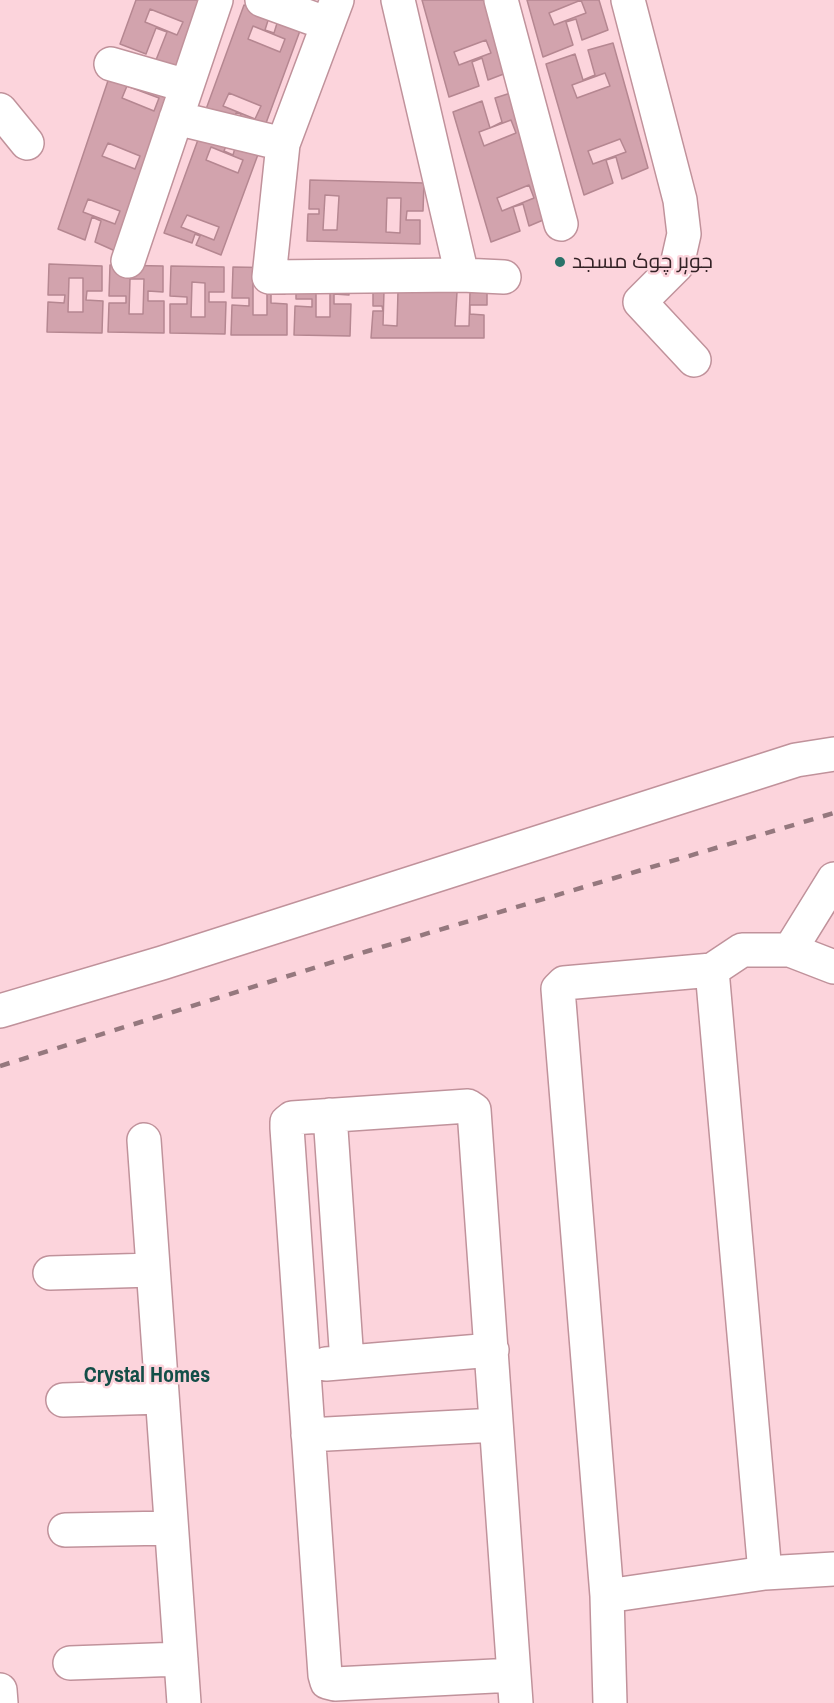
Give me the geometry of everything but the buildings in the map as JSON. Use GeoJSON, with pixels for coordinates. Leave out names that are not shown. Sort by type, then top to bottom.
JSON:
{"type":"FeatureCollection","features":[{"type":"Feature","properties":{"kind":"street"},"geometry":{"type":"LineString","coordinates":[[128,261],[216,0]]}},
{"type":"Feature","properties":{"kind":"street"},"geometry":{"type":"LineString","coordinates":[[262,0],[332,12],[284,144],[269,277],[462,274],[504,277]]}},
{"type":"Feature","properties":{"kind":"street"},"geometry":{"type":"LineString","coordinates":[[398,0],[462,274]]}},
{"type":"Feature","properties":{"kind":"street"},"geometry":{"type":"LineString","coordinates":[[501,0],[561,224]]}},
{"type":"Feature","properties":{"kind":"street"},"geometry":{"type":"LineString","coordinates":[[628,0],[680,200],[684,234],[677,265],[640,302],[694,360]]}},
{"type":"Feature","properties":{"kind":"street"},"geometry":{"type":"LineString","coordinates":[[111,64],[187,86]]}},
{"type":"Feature","properties":{"kind":"street"},"geometry":{"type":"LineString","coordinates":[[0,110],[27,143]]}},
{"type":"Feature","properties":{"kind":"street"},"geometry":{"type":"LineString","coordinates":[[176,118],[284,144]]}},
{"type":"Feature","properties":{"kind":"street"},"geometry":{"type":"LineString","coordinates":[[0,1011],[162,963],[796,760],[834,754]]}},
{"type":"Feature","properties":{"kind":"street"},"geometry":{"type":"LineString","coordinates":[[790,950],[834,879]]}},
{"type":"Feature","properties":{"kind":"street"},"geometry":{"type":"LineString","coordinates":[[610,1703],[607,1596],[558,989],[564,983],[712,970],[742,950],[834,948]]}},
{"type":"Feature","properties":{"kind":"street"},"geometry":{"type":"LineString","coordinates":[[790,950],[834,967]]}},
{"type":"Feature","properties":{"kind":"street"},"geometry":{"type":"LineString","coordinates":[[712,970],[765,1573]]}},
{"type":"Feature","properties":{"kind":"street"},"geometry":{"type":"LineString","coordinates":[[468,1106],[474,1110],[492,1350],[515,1689],[327,1682],[324,1676],[287,1122],[292,1118],[468,1106]]}},
{"type":"Feature","properties":{"kind":"street"},"geometry":{"type":"LineString","coordinates":[[330,1115],[347,1362]]}},
{"type":"Feature","properties":{"kind":"street"},"geometry":{"type":"LineString","coordinates":[[144,1140],[184,1703]]}},
{"type":"Feature","properties":{"kind":"street"},"geometry":{"type":"LineString","coordinates":[[50,1273],[153,1269]]}},
{"type":"Feature","properties":{"kind":"street"},"geometry":{"type":"LineString","coordinates":[[303,1366],[492,1350]]}},
{"type":"Feature","properties":{"kind":"street"},"geometry":{"type":"LineString","coordinates":[[63,1400],[162,1397]]}},
{"type":"Feature","properties":{"kind":"street"},"geometry":{"type":"LineString","coordinates":[[308,1435],[496,1425]]}},
{"type":"Feature","properties":{"kind":"street"},"geometry":{"type":"LineString","coordinates":[[64,1530],[171,1528]]}},
{"type":"Feature","properties":{"kind":"street"},"geometry":{"type":"LineString","coordinates":[[607,1596],[765,1573],[834,1569]]}},
{"type":"Feature","properties":{"kind":"street"},"geometry":{"type":"LineString","coordinates":[[70,1663],[181,1659]]}},
{"type":"Feature","properties":{"kind":"street"},"geometry":{"type":"LineString","coordinates":[[0,1690],[1,1703]]}},
{"type":"Feature","properties":{"kind":"railway"},"geometry":{"type":"LineString","coordinates":[[0,1066],[368,951],[834,813]]}},
{"type":"Feature","properties":{"kind":"place","name":"جوہر چوک مسجد"},"geometry":{"type":"Point","coordinates":[560,262]}},
{"type":"Feature","properties":{"kind":"district","name":"Crystal Homes"},"geometry":{"type":"Point","coordinates":[147,1376]}}]}
